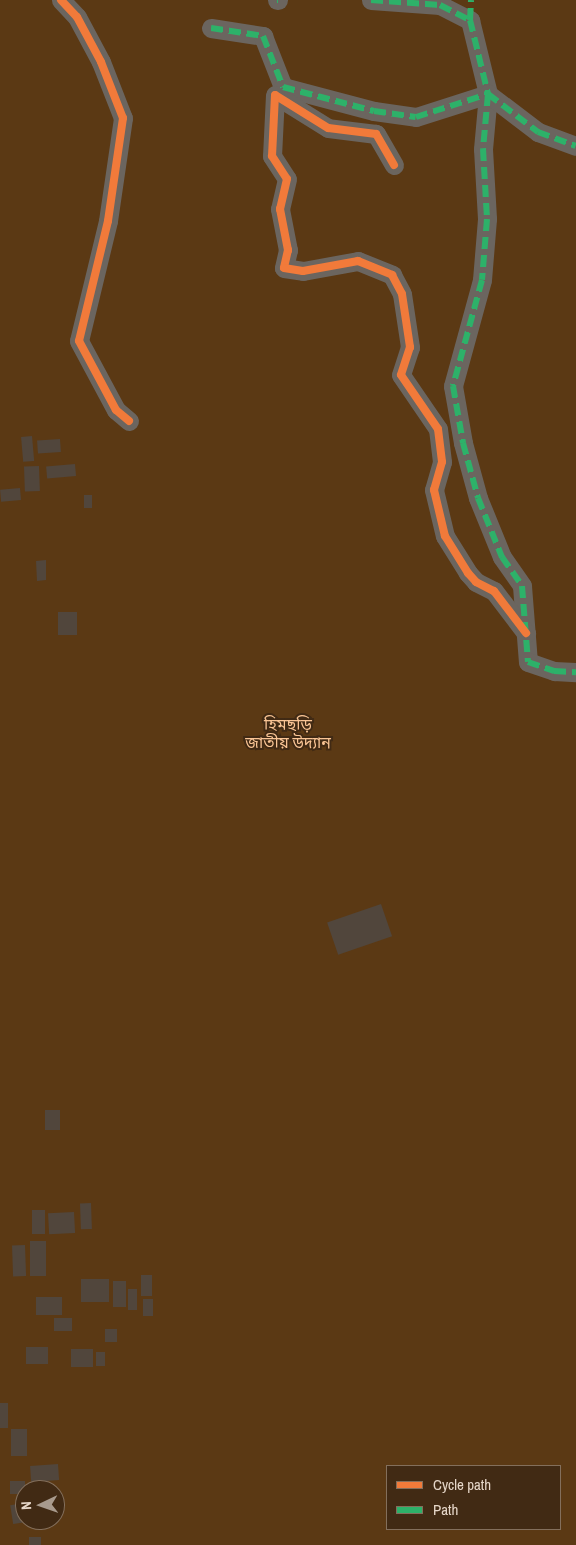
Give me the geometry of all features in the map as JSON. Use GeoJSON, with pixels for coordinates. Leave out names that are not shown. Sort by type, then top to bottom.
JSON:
{"type":"FeatureCollection","features":[{"type":"Feature","properties":{"kind":"street"},"geometry":{"type":"LineString","coordinates":[[61,0],[77,17],[123,118],[108,221],[79,341],[116,410],[129,421]]}},
{"type":"Feature","properties":{"kind":"street"},"geometry":{"type":"LineString","coordinates":[[371,0],[440,5],[470,20],[488,94],[484,149],[487,219],[482,280],[453,386],[463,443],[478,498],[502,557],[522,586],[528,662],[554,671],[576,672]]}},
{"type":"Feature","properties":{"kind":"street"},"geometry":{"type":"LineString","coordinates":[[211,28],[263,36],[283,87],[374,112],[416,116],[488,94]]}},
{"type":"Feature","properties":{"kind":"street"},"geometry":{"type":"LineString","coordinates":[[488,94],[538,132],[576,146]]}},
{"type":"Feature","properties":{"kind":"street"},"geometry":{"type":"LineString","coordinates":[[394,165],[376,134],[328,128],[274,95],[272,156],[287,180],[280,209],[288,250],[284,268],[303,270],[358,261],[392,275],[402,294],[410,347],[401,375],[438,429],[442,462],[434,490],[446,536],[468,573],[476,582],[494,591],[526,633]]}},
{"type":"Feature","properties":{"kind":"green space","name":"হিমছড়ি জাতীয় উদ্যান"},"geometry":{"type":"Polygon","coordinates":[[[0,0],[576,0],[576,1545],[0,1545],[0,0]]]}},
{"type":"Feature","properties":{"kind":"building"},"geometry":{"type":"Polygon","coordinates":[[[32,436],[34,461],[23,462],[21,437],[32,436]]]}},
{"type":"Feature","properties":{"kind":"building"},"geometry":{"type":"Polygon","coordinates":[[[60,439],[61,452],[38,454],[37,441],[60,439]]]}},
{"type":"Feature","properties":{"kind":"building"},"geometry":{"type":"Polygon","coordinates":[[[75,464],[76,476],[47,478],[46,467],[75,464]]]}},
{"type":"Feature","properties":{"kind":"building"},"geometry":{"type":"Polygon","coordinates":[[[39,466],[40,491],[25,492],[24,467],[39,466]]]}},
{"type":"Feature","properties":{"kind":"building"},"geometry":{"type":"Polygon","coordinates":[[[20,488],[21,500],[1,502],[0,490],[20,488]]]}},
{"type":"Feature","properties":{"kind":"building"},"geometry":{"type":"Polygon","coordinates":[[[84,495],[92,495],[92,508],[84,508],[84,495]]]}},
{"type":"Feature","properties":{"kind":"building"},"geometry":{"type":"Polygon","coordinates":[[[46,560],[46,580],[37,581],[36,561],[46,560]]]}},
{"type":"Feature","properties":{"kind":"building"},"geometry":{"type":"Polygon","coordinates":[[[58,612],[77,612],[77,635],[58,635],[58,612]]]}},
{"type":"Feature","properties":{"kind":"building"},"geometry":{"type":"Polygon","coordinates":[[[381,904],[392,936],[338,955],[327,923],[381,904]]]}},
{"type":"Feature","properties":{"kind":"building"},"geometry":{"type":"Polygon","coordinates":[[[45,1110],[60,1110],[60,1130],[45,1130],[45,1110]]]}},
{"type":"Feature","properties":{"kind":"building"},"geometry":{"type":"Polygon","coordinates":[[[80,1203],[91,1203],[92,1229],[81,1229],[80,1203]]]}},
{"type":"Feature","properties":{"kind":"building"},"geometry":{"type":"Polygon","coordinates":[[[32,1210],[45,1210],[45,1234],[32,1234],[32,1210]]]}},
{"type":"Feature","properties":{"kind":"building"},"geometry":{"type":"Polygon","coordinates":[[[74,1212],[75,1233],[49,1234],[48,1213],[74,1212]]]}},
{"type":"Feature","properties":{"kind":"building"},"geometry":{"type":"Polygon","coordinates":[[[30,1241],[46,1241],[46,1276],[30,1276],[30,1241]]]}},
{"type":"Feature","properties":{"kind":"building"},"geometry":{"type":"Polygon","coordinates":[[[12,1245],[25,1245],[26,1276],[13,1276],[12,1245]]]}},
{"type":"Feature","properties":{"kind":"building"},"geometry":{"type":"Polygon","coordinates":[[[141,1275],[152,1275],[152,1296],[141,1296],[141,1275]]]}},
{"type":"Feature","properties":{"kind":"building"},"geometry":{"type":"Polygon","coordinates":[[[81,1279],[109,1279],[109,1302],[81,1302],[81,1279]]]}},
{"type":"Feature","properties":{"kind":"building"},"geometry":{"type":"Polygon","coordinates":[[[113,1281],[126,1281],[126,1307],[113,1307],[113,1281]]]}},
{"type":"Feature","properties":{"kind":"building"},"geometry":{"type":"Polygon","coordinates":[[[128,1289],[137,1289],[137,1310],[128,1310],[128,1289]]]}},
{"type":"Feature","properties":{"kind":"building"},"geometry":{"type":"Polygon","coordinates":[[[36,1297],[62,1297],[62,1315],[36,1315],[36,1297]]]}},
{"type":"Feature","properties":{"kind":"building"},"geometry":{"type":"Polygon","coordinates":[[[143,1299],[153,1299],[153,1316],[143,1316],[143,1299]]]}},
{"type":"Feature","properties":{"kind":"building"},"geometry":{"type":"Polygon","coordinates":[[[54,1318],[72,1318],[72,1331],[54,1331],[54,1318]]]}},
{"type":"Feature","properties":{"kind":"building"},"geometry":{"type":"Polygon","coordinates":[[[105,1329],[117,1329],[117,1342],[105,1342],[105,1329]]]}},
{"type":"Feature","properties":{"kind":"building"},"geometry":{"type":"Polygon","coordinates":[[[26,1347],[48,1347],[48,1364],[26,1364],[26,1347]]]}},
{"type":"Feature","properties":{"kind":"building"},"geometry":{"type":"Polygon","coordinates":[[[71,1349],[93,1349],[93,1367],[71,1367],[71,1349]]]}},
{"type":"Feature","properties":{"kind":"building"},"geometry":{"type":"Polygon","coordinates":[[[96,1352],[105,1352],[105,1366],[96,1366],[96,1352]]]}},
{"type":"Feature","properties":{"kind":"building"},"geometry":{"type":"Polygon","coordinates":[[[0,1403],[8,1403],[8,1428],[0,1428],[0,1403]]]}},
{"type":"Feature","properties":{"kind":"building"},"geometry":{"type":"Polygon","coordinates":[[[11,1429],[27,1429],[27,1456],[11,1456],[11,1429]]]}},
{"type":"Feature","properties":{"kind":"building"},"geometry":{"type":"Polygon","coordinates":[[[58,1464],[59,1480],[31,1480],[30,1466],[58,1464]]]}},
{"type":"Feature","properties":{"kind":"building"},"geometry":{"type":"Polygon","coordinates":[[[10,1481],[15,1481],[15,1494],[10,1494],[10,1481]]]}},
{"type":"Feature","properties":{"kind":"building"},"geometry":{"type":"Polygon","coordinates":[[[10,1505],[15,1505],[15,1524],[13,1524],[10,1505]]]}},
{"type":"Feature","properties":{"kind":"building"},"geometry":{"type":"Polygon","coordinates":[[[29,1537],[41,1537],[41,1545],[29,1545],[29,1537]]]}},
{"type":"Feature","properties":{"kind":"marked path"},"geometry":{"type":"LineString","coordinates":[[371,0],[440,5],[470,20],[488,94],[483,149],[487,219],[482,280],[453,386],[463,443],[478,498],[502,557],[522,586],[528,662],[554,671],[576,672]]}},
{"type":"Feature","properties":{"kind":"marked path"},"geometry":{"type":"LineString","coordinates":[[470,20],[471,0]]}},
{"type":"Feature","properties":{"kind":"marked path"},"geometry":{"type":"LineString","coordinates":[[211,28],[263,36],[283,87],[374,111],[416,117],[488,94],[538,132],[576,146]]}},
{"type":"Feature","properties":{"kind":"cycle path"},"geometry":{"type":"LineString","coordinates":[[61,0],[77,17],[101,62],[123,118],[108,221],[79,341],[116,410],[129,421]]}},
{"type":"Feature","properties":{"kind":"cycle path"},"geometry":{"type":"LineString","coordinates":[[394,165],[376,134],[328,128],[275,95],[272,156],[287,179],[280,209],[288,250],[284,268],[303,271],[358,261],[392,275],[402,294],[410,347],[401,375],[438,429],[442,462],[434,490],[445,536],[468,573],[476,582],[494,591],[526,633]]}}]}
